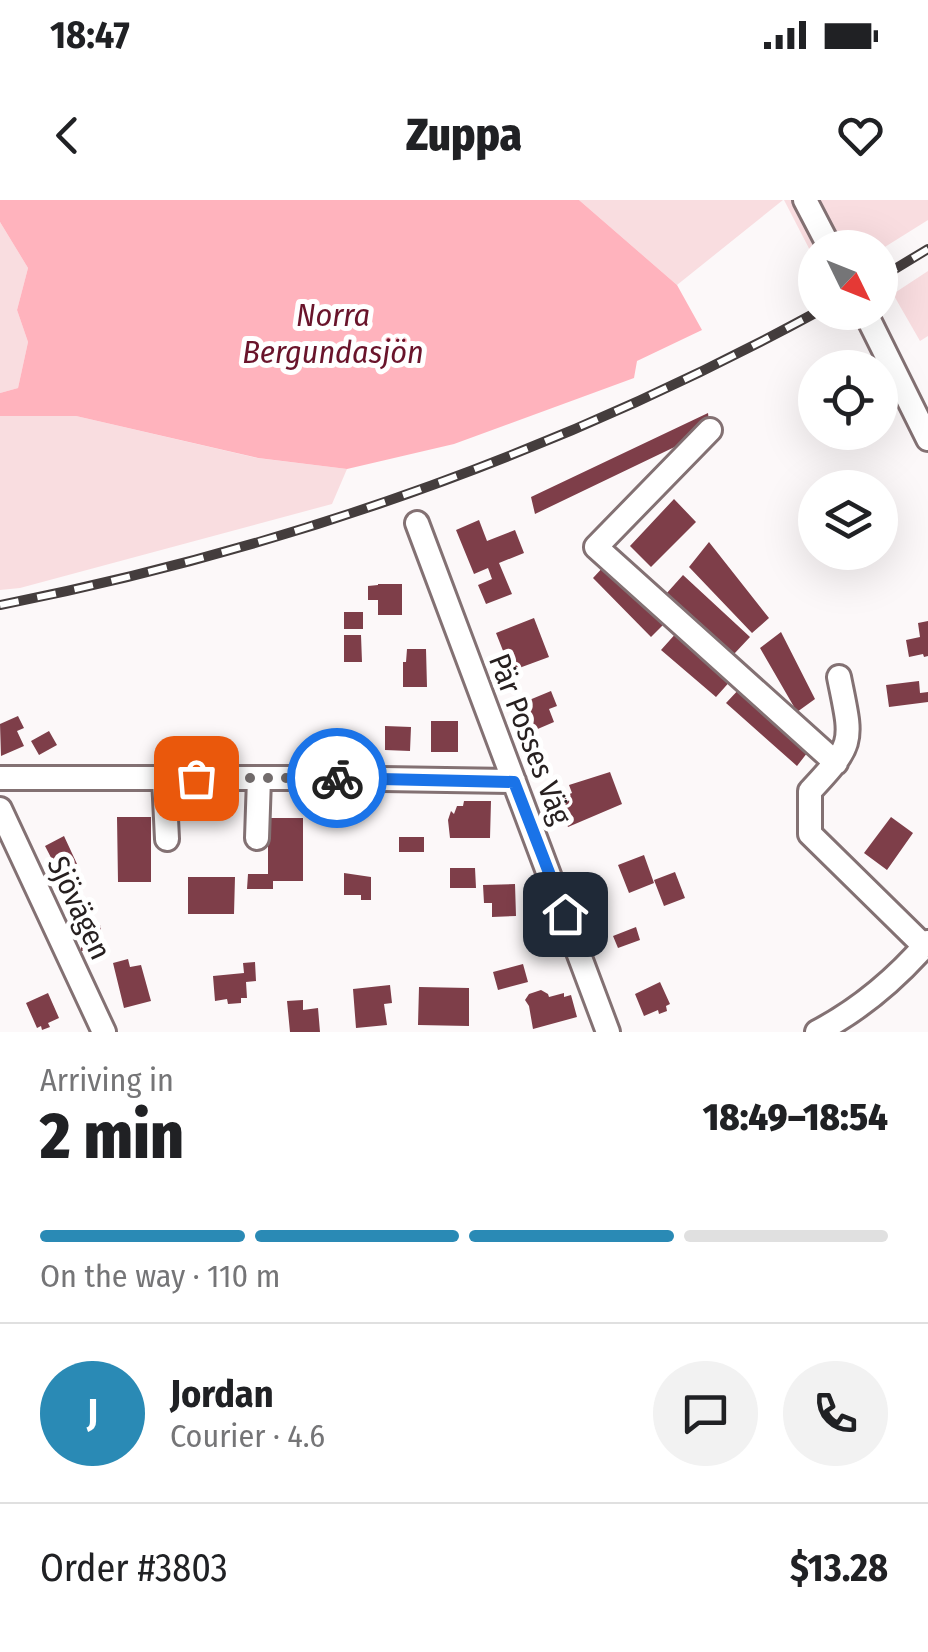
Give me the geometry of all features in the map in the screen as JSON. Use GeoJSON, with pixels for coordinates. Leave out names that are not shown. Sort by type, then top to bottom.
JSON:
{"type":"FeatureCollection","features":[{"type":"Feature","properties":{"kind":"street"},"geometry":{"type":"LineString","coordinates":[[805,200],[821,230]]}},
{"type":"Feature","properties":{"kind":"street"},"geometry":{"type":"LineString","coordinates":[[874,330],[928,439]]}},
{"type":"Feature","properties":{"kind":"street"},"geometry":{"type":"LineString","coordinates":[[710,430],[596,547],[836,763]]}},
{"type":"Feature","properties":{"kind":"street","name":"Pär Posses Väg"},"geometry":{"type":"LineString","coordinates":[[416,523],[608,1032]]}},
{"type":"Feature","properties":{"kind":"street"},"geometry":{"type":"LineString","coordinates":[[818,1032],[864,1004],[905,969],[926,944],[810,834],[810,791],[836,763],[847,742],[849,724],[839,678]]}},
{"type":"Feature","properties":{"kind":"street"},"geometry":{"type":"LineString","coordinates":[[0,778],[514,782]]}},
{"type":"Feature","properties":{"kind":"street"},"geometry":{"type":"LineString","coordinates":[[164,778],[167,839]]}},
{"type":"Feature","properties":{"kind":"street"},"geometry":{"type":"LineString","coordinates":[[257,838],[258,778]]}},
{"type":"Feature","properties":{"kind":"street","name":"Sjövägen"},"geometry":{"type":"LineString","coordinates":[[0,809],[104,1032]]}},
{"type":"Feature","properties":{"kind":"shaded area"},"geometry":{"type":"Polygon","coordinates":[[[579,200],[783,200],[677,285],[579,200]]]}},
{"type":"Feature","properties":{"kind":"shaded area"},"geometry":{"type":"Polygon","coordinates":[[[784,200],[928,200],[928,220],[898,239],[898,230],[800,230],[784,200]]]}},
{"type":"Feature","properties":{"kind":"shaded area"},"geometry":{"type":"Polygon","coordinates":[[[0,222],[28,268],[17,310],[28,342],[18,388],[0,393],[0,222]]]}},
{"type":"Feature","properties":{"kind":"shaded area"},"geometry":{"type":"Polygon","coordinates":[[[928,271],[928,336],[920,341],[898,303],[898,291],[928,271]]]}},
{"type":"Feature","properties":{"kind":"shaded area"},"geometry":{"type":"Polygon","coordinates":[[[0,416],[76,416],[257,458],[347,469],[332,504],[20,588],[0,590],[0,416]]]}},
{"type":"Feature","properties":{"kind":"water","name":"Norra Bergundasjön"},"geometry":{"type":"Polygon","coordinates":[[[0,200],[579,200],[677,285],[702,330],[637,361],[634,378],[454,444],[347,469],[258,458],[76,416],[0,416],[0,393],[18,388],[28,342],[17,310],[28,268],[0,222],[0,200]]]}},
{"type":"Feature","properties":{"kind":"building"},"geometry":{"type":"Polygon","coordinates":[[[708,413],[710,430],[535,514],[531,497],[708,413]]]}},
{"type":"Feature","properties":{"kind":"building"},"geometry":{"type":"Polygon","coordinates":[[[674,499],[696,522],[651,567],[630,546],[674,499]]]}},
{"type":"Feature","properties":{"kind":"building"},"geometry":{"type":"Polygon","coordinates":[[[479,520],[487,541],[515,530],[524,553],[499,563],[512,594],[486,604],[478,585],[492,579],[488,568],[474,574],[456,530],[479,520]]]}},
{"type":"Feature","properties":{"kind":"building"},"geometry":{"type":"Polygon","coordinates":[[[709,542],[769,618],[752,633],[689,567],[709,542]]]}},
{"type":"Feature","properties":{"kind":"building"},"geometry":{"type":"Polygon","coordinates":[[[606,564],[667,621],[651,637],[593,578],[606,564]]]}},
{"type":"Feature","properties":{"kind":"building"},"geometry":{"type":"Polygon","coordinates":[[[683,575],[750,637],[734,654],[666,594],[683,575]]]}},
{"type":"Feature","properties":{"kind":"building"},"geometry":{"type":"Polygon","coordinates":[[[402,584],[402,615],[378,615],[378,600],[368,600],[368,586],[402,584]]]}},
{"type":"Feature","properties":{"kind":"building"},"geometry":{"type":"Polygon","coordinates":[[[344,612],[363,612],[363,629],[344,629],[344,612]]]}},
{"type":"Feature","properties":{"kind":"building"},"geometry":{"type":"Polygon","coordinates":[[[534,618],[549,657],[511,671],[496,633],[534,618]]]}},
{"type":"Feature","properties":{"kind":"building"},"geometry":{"type":"Polygon","coordinates":[[[928,621],[928,656],[909,657],[906,640],[920,637],[918,623],[928,621]]]}},
{"type":"Feature","properties":{"kind":"building"},"geometry":{"type":"Polygon","coordinates":[[[678,631],[733,678],[716,697],[661,650],[678,631]]]}},
{"type":"Feature","properties":{"kind":"building"},"geometry":{"type":"Polygon","coordinates":[[[781,632],[815,699],[797,712],[760,648],[781,632]]]}},
{"type":"Feature","properties":{"kind":"building"},"geometry":{"type":"Polygon","coordinates":[[[344,635],[361,635],[362,662],[344,662],[344,635]]]}},
{"type":"Feature","properties":{"kind":"building"},"geometry":{"type":"Polygon","coordinates":[[[407,649],[426,649],[427,687],[403,687],[407,649]]]}},
{"type":"Feature","properties":{"kind":"building"},"geometry":{"type":"Polygon","coordinates":[[[919,681],[920,693],[928,692],[928,702],[889,707],[886,685],[919,681]]]}},
{"type":"Feature","properties":{"kind":"building"},"geometry":{"type":"Polygon","coordinates":[[[742,686],[811,748],[797,766],[726,703],[742,686]]]}},
{"type":"Feature","properties":{"kind":"building"},"geometry":{"type":"Polygon","coordinates":[[[551,691],[557,706],[549,709],[554,722],[533,731],[522,703],[551,691]]]}},
{"type":"Feature","properties":{"kind":"building"},"geometry":{"type":"Polygon","coordinates":[[[18,716],[24,728],[17,731],[24,746],[1,756],[0,724],[18,716]]]}},
{"type":"Feature","properties":{"kind":"building"},"geometry":{"type":"Polygon","coordinates":[[[431,721],[458,721],[458,752],[431,752],[431,721]]]}},
{"type":"Feature","properties":{"kind":"building"},"geometry":{"type":"Polygon","coordinates":[[[385,726],[411,727],[410,751],[385,750],[385,726]]]}},
{"type":"Feature","properties":{"kind":"building"},"geometry":{"type":"Polygon","coordinates":[[[49,731],[57,745],[39,755],[31,741],[49,731]]]}},
{"type":"Feature","properties":{"kind":"building"},"geometry":{"type":"Polygon","coordinates":[[[610,772],[622,804],[568,827],[557,799],[572,793],[569,785],[610,772]]]}},
{"type":"Feature","properties":{"kind":"building"},"geometry":{"type":"Polygon","coordinates":[[[464,801],[491,801],[490,838],[450,838],[451,811],[454,814],[464,801]]]}},
{"type":"Feature","properties":{"kind":"building"},"geometry":{"type":"Polygon","coordinates":[[[117,817],[151,817],[151,882],[118,882],[117,817]]]}},
{"type":"Feature","properties":{"kind":"building"},"geometry":{"type":"Polygon","coordinates":[[[891,817],[913,833],[887,870],[864,853],[891,817]]]}},
{"type":"Feature","properties":{"kind":"building"},"geometry":{"type":"Polygon","coordinates":[[[268,818],[303,818],[303,881],[273,881],[273,889],[247,889],[248,874],[268,874],[268,818]]]}},
{"type":"Feature","properties":{"kind":"building"},"geometry":{"type":"Polygon","coordinates":[[[64,836],[77,864],[59,873],[45,846],[64,836]]]}},
{"type":"Feature","properties":{"kind":"building"},"geometry":{"type":"Polygon","coordinates":[[[399,837],[424,837],[424,852],[399,852],[399,837]]]}},
{"type":"Feature","properties":{"kind":"building"},"geometry":{"type":"Polygon","coordinates":[[[644,855],[654,883],[629,893],[618,865],[644,855]]]}},
{"type":"Feature","properties":{"kind":"building"},"geometry":{"type":"Polygon","coordinates":[[[450,868],[475,868],[476,888],[450,888],[450,868]]]}},
{"type":"Feature","properties":{"kind":"building"},"geometry":{"type":"Polygon","coordinates":[[[675,872],[685,898],[664,906],[654,880],[675,872]]]}},
{"type":"Feature","properties":{"kind":"building"},"geometry":{"type":"Polygon","coordinates":[[[344,873],[371,877],[371,900],[361,900],[361,895],[344,895],[344,873]]]}},
{"type":"Feature","properties":{"kind":"building"},"geometry":{"type":"Polygon","coordinates":[[[188,877],[235,877],[234,914],[188,914],[188,877]]]}},
{"type":"Feature","properties":{"kind":"building"},"geometry":{"type":"Polygon","coordinates":[[[515,884],[516,916],[492,917],[492,903],[484,903],[483,885],[515,884]]]}},
{"type":"Feature","properties":{"kind":"building"},"geometry":{"type":"Polygon","coordinates":[[[81,924],[101,925],[101,951],[81,951],[81,924]]]}},
{"type":"Feature","properties":{"kind":"building"},"geometry":{"type":"Polygon","coordinates":[[[636,927],[640,940],[618,948],[613,936],[636,927]]]}},
{"type":"Feature","properties":{"kind":"building"},"geometry":{"type":"Polygon","coordinates":[[[128,959],[130,967],[141,965],[151,1001],[124,1008],[113,963],[128,959]]]}},
{"type":"Feature","properties":{"kind":"building"},"geometry":{"type":"Polygon","coordinates":[[[255,962],[256,981],[246,982],[247,998],[241,998],[241,1003],[215,1001],[213,976],[244,973],[243,963],[255,962]]]}},
{"type":"Feature","properties":{"kind":"building"},"geometry":{"type":"Polygon","coordinates":[[[523,964],[528,982],[498,990],[493,972],[523,964]]]}},
{"type":"Feature","properties":{"kind":"building"},"geometry":{"type":"Polygon","coordinates":[[[660,982],[670,1004],[667,1011],[644,1016],[635,994],[660,982]]]}},
{"type":"Feature","properties":{"kind":"building"},"geometry":{"type":"Polygon","coordinates":[[[390,985],[392,1003],[384,1004],[387,1025],[356,1028],[353,989],[390,985]]]}},
{"type":"Feature","properties":{"kind":"building"},"geometry":{"type":"Polygon","coordinates":[[[419,987],[469,988],[469,1026],[418,1025],[419,987]]]}},
{"type":"Feature","properties":{"kind":"building"},"geometry":{"type":"Polygon","coordinates":[[[541,990],[549,997],[571,995],[577,1017],[533,1029],[525,1000],[541,990]]]}},
{"type":"Feature","properties":{"kind":"building"},"geometry":{"type":"Polygon","coordinates":[[[48,993],[59,1018],[42,1030],[41,1026],[37,1028],[26,1003],[48,993]]]}},
{"type":"Feature","properties":{"kind":"building"},"geometry":{"type":"Polygon","coordinates":[[[303,1000],[303,1010],[318,1008],[320,1032],[290,1032],[287,1001],[303,1000]]]}},
{"type":"Feature","properties":{"kind":"railway"},"geometry":{"type":"LineString","coordinates":[[898,267],[928,249]]}},
{"type":"Feature","properties":{"kind":"railway"},"geometry":{"type":"LineString","coordinates":[[0,605],[212,555],[419,490],[621,409],[798,322]]}},
{"type":"Feature","properties":{"kind":"way so far"},"geometry":{"type":"LineString","coordinates":[[196,778],[337,778]]}},
{"type":"Feature","properties":{"kind":"route"},"geometry":{"type":"LineString","coordinates":[[337,778],[514,782],[565,914]]}}]}
